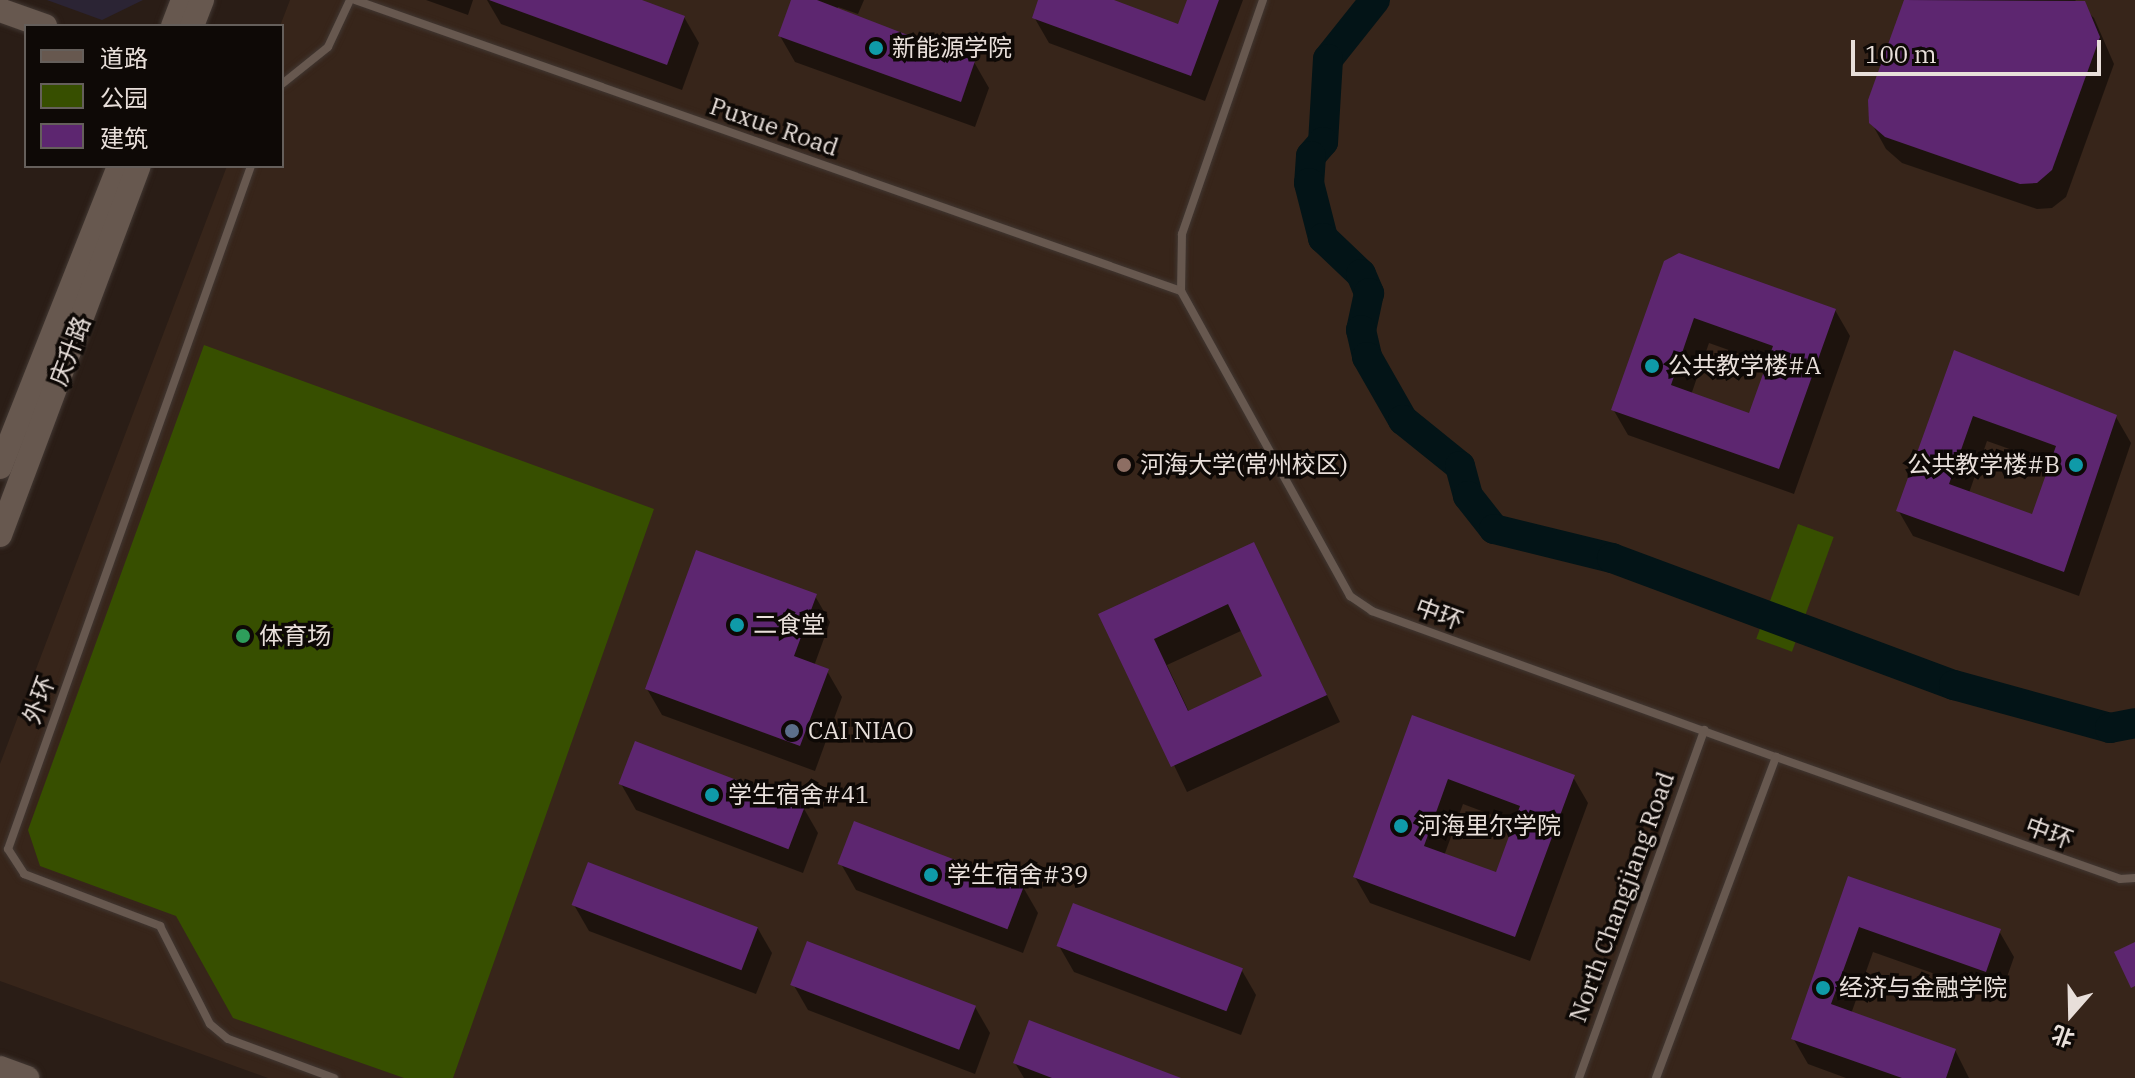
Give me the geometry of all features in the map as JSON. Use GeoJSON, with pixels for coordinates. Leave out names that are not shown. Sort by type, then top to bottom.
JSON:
{"type":"FeatureCollection","features":[{"type":"Feature","properties":{"kind":"main road"},"geometry":{"type":"LineString","coordinates":[[174,24],[183,0]]}},
{"type":"Feature","properties":{"kind":"main road"},"geometry":{"type":"LineString","coordinates":[[193,24],[202,0]]}},
{"type":"Feature","properties":{"kind":"main road"},"geometry":{"type":"LineString","coordinates":[[0,10],[39,24]]}},
{"type":"Feature","properties":{"kind":"main road","name":"庆升路"},"geometry":{"type":"LineString","coordinates":[[0,467],[118,168]]}},
{"type":"Feature","properties":{"kind":"main road","name":"庆升路"},"geometry":{"type":"LineString","coordinates":[[0,535],[138,168]]}},
{"type":"Feature","properties":{"kind":"main road"},"geometry":{"type":"LineString","coordinates":[[0,1068],[27,1078]]}},
{"type":"Feature","properties":{"kind":"lane"},"geometry":{"type":"LineString","coordinates":[[284,82],[328,47],[352,0]]}},
{"type":"Feature","properties":{"kind":"lane","name":"Puxue Road"},"geometry":{"type":"LineString","coordinates":[[352,0],[1181,291]]}},
{"type":"Feature","properties":{"kind":"lane","name":"中环"},"geometry":{"type":"LineString","coordinates":[[1263,0],[1182,234],[1181,291],[1350,596],[1372,611],[1776,757],[2120,879],[2135,878]]}},
{"type":"Feature","properties":{"kind":"lane","name":"外环"},"geometry":{"type":"LineString","coordinates":[[250,168],[8,849],[24,874],[160,926],[210,1024],[228,1039],[334,1078]]}},
{"type":"Feature","properties":{"kind":"lane","name":"North Changjiang Road"},"geometry":{"type":"LineString","coordinates":[[1579,1078],[1704,730]]}},
{"type":"Feature","properties":{"kind":"lane"},"geometry":{"type":"LineString","coordinates":[[1656,1078],[1776,757]]}},
{"type":"Feature","properties":{"kind":"shaded area"},"geometry":{"type":"Polygon","coordinates":[[[47,0],[143,0],[102,20],[47,0]]]}},
{"type":"Feature","properties":{"kind":"shaded area","name":"河海大学(常州校区)"},"geometry":{"type":"Polygon","coordinates":[[[290,0],[2135,0],[2135,1078],[268,1078],[0,981],[0,764],[226,168],[284,168],[284,24],[281,24],[290,0]]]}},
{"type":"Feature","properties":{"kind":"green space"},"geometry":{"type":"Polygon","coordinates":[[[204,345],[654,509],[453,1078],[404,1078],[233,1018],[176,916],[40,866],[28,830],[204,345]]]}},
{"type":"Feature","properties":{"kind":"green space"},"geometry":{"type":"Polygon","coordinates":[[[1798,524],[1834,537],[1792,652],[1756,639],[1798,524]]]}},
{"type":"Feature","properties":{"kind":"building"},"geometry":{"type":"Polygon","coordinates":[[[489,0],[642,0],[685,16],[667,65],[489,0]]]}},
{"type":"Feature","properties":{"kind":"building","name":"新能源学院"},"geometry":{"type":"Polygon","coordinates":[[[791,0],[817,0],[975,61],[961,102],[778,36],[791,0]]]}},
{"type":"Feature","properties":{"kind":"building"},"geometry":{"type":"Polygon","coordinates":[[[1038,0],[1114,0],[1178,24],[1187,0],[1219,0],[1191,76],[1032,18],[1038,0]]]}},
{"type":"Feature","properties":{"kind":"building"},"geometry":{"type":"Polygon","coordinates":[[[1904,0],[2085,1],[2100,37],[2052,170],[2037,183],[2020,184],[1885,137],[1869,123],[1868,100],[1904,0]]]}},
{"type":"Feature","properties":{"kind":"building","name":"公共教学楼#A"},"geometry":{"type":"Polygon","coordinates":[[[1679,253],[1836,309],[1779,469],[1611,410],[1664,261],[1679,253]],[[1694,318],[1671,385],[1749,413],[1773,346],[1694,318]]]}},
{"type":"Feature","properties":{"kind":"building","name":"公共教学楼#B"},"geometry":{"type":"Polygon","coordinates":[[[1954,350],[2117,415],[2064,572],[1896,511],[1954,350]],[[1973,416],[1949,484],[2032,514],[2056,446],[1973,416]]]}},
{"type":"Feature","properties":{"kind":"building"},"geometry":{"type":"Polygon","coordinates":[[[1254,542],[1327,695],[1171,767],[1098,614],[1254,542]],[[1228,604],[1154,639],[1188,711],[1262,676],[1228,604]]]}},
{"type":"Feature","properties":{"kind":"building","name":"二食堂"},"geometry":{"type":"Polygon","coordinates":[[[696,550],[817,594],[794,656],[829,669],[800,746],[645,689],[696,550]]]}},
{"type":"Feature","properties":{"kind":"building","name":"河海里尔学院"},"geometry":{"type":"Polygon","coordinates":[[[1412,715],[1575,775],[1515,937],[1353,877],[1412,715]],[[1448,779],[1424,846],[1496,872],[1520,806],[1448,779]]]}},
{"type":"Feature","properties":{"kind":"building","name":"学生宿舍#41"},"geometry":{"type":"Polygon","coordinates":[[[635,741],[805,806],[788,849],[619,784],[635,741]]]}},
{"type":"Feature","properties":{"kind":"building","name":"学生宿舍#39"},"geometry":{"type":"Polygon","coordinates":[[[854,821],[1024,886],[1007,929],[838,864],[854,821]]]}},
{"type":"Feature","properties":{"kind":"building"},"geometry":{"type":"Polygon","coordinates":[[[588,862],[758,927],[741,970],[572,905],[588,862]]]}},
{"type":"Feature","properties":{"kind":"building","name":"经济与金融学院"},"geometry":{"type":"Polygon","coordinates":[[[1848,876],[2001,929],[1986,972],[1859,927],[1831,1004],[1956,1049],[1946,1078],[1902,1078],[1791,1039],[1848,876]]]}},
{"type":"Feature","properties":{"kind":"building"},"geometry":{"type":"Polygon","coordinates":[[[1073,903],[1243,968],[1226,1011],[1057,946],[1073,903]]]}},
{"type":"Feature","properties":{"kind":"building"},"geometry":{"type":"Polygon","coordinates":[[[807,941],[976,1006],[959,1050],[790,985],[807,941]]]}},
{"type":"Feature","properties":{"kind":"building"},"geometry":{"type":"Polygon","coordinates":[[[2135,942],[2135,986],[2131,988],[2114,952],[2135,942]]]}},
{"type":"Feature","properties":{"kind":"building"},"geometry":{"type":"Polygon","coordinates":[[[1029,1020],[1181,1078],[1052,1078],[1013,1063],[1029,1020]]]}},
{"type":"Feature","properties":{"kind":"waterway"},"geometry":{"type":"LineString","coordinates":[[1375,0],[1328,59],[1323,142],[1311,156],[1309,183],[1323,238],[1361,274],[1369,293],[1361,330],[1367,357],[1403,420],[1460,466],[1468,496],[1494,529],[1612,558],[1954,685],[2110,728],[2135,723]]}},
{"type":"Feature","properties":{"kind":"place","name":"新能源学院"},"geometry":{"type":"Point","coordinates":[876,48]}},
{"type":"Feature","properties":{"kind":"place","name":"公共教学楼#A"},"geometry":{"type":"Point","coordinates":[1652,366]}},
{"type":"Feature","properties":{"kind":"place","name":"河海大学(常州校区)"},"geometry":{"type":"Point","coordinates":[1124,465]}},
{"type":"Feature","properties":{"kind":"place","name":"公共教学楼#B"},"geometry":{"type":"Point","coordinates":[2076,465]}},
{"type":"Feature","properties":{"kind":"place","name":"二食堂"},"geometry":{"type":"Point","coordinates":[737,625]}},
{"type":"Feature","properties":{"kind":"place","name":"体育场"},"geometry":{"type":"Point","coordinates":[243,636]}},
{"type":"Feature","properties":{"kind":"place","name":"CAI NIAO"},"geometry":{"type":"Point","coordinates":[792,731]}},
{"type":"Feature","properties":{"kind":"place","name":"学生宿舍#41"},"geometry":{"type":"Point","coordinates":[712,795]}},
{"type":"Feature","properties":{"kind":"place","name":"河海里尔学院"},"geometry":{"type":"Point","coordinates":[1401,826]}},
{"type":"Feature","properties":{"kind":"place","name":"学生宿舍#39"},"geometry":{"type":"Point","coordinates":[931,875]}},
{"type":"Feature","properties":{"kind":"place","name":"经济与金融学院"},"geometry":{"type":"Point","coordinates":[1823,988]}}]}
